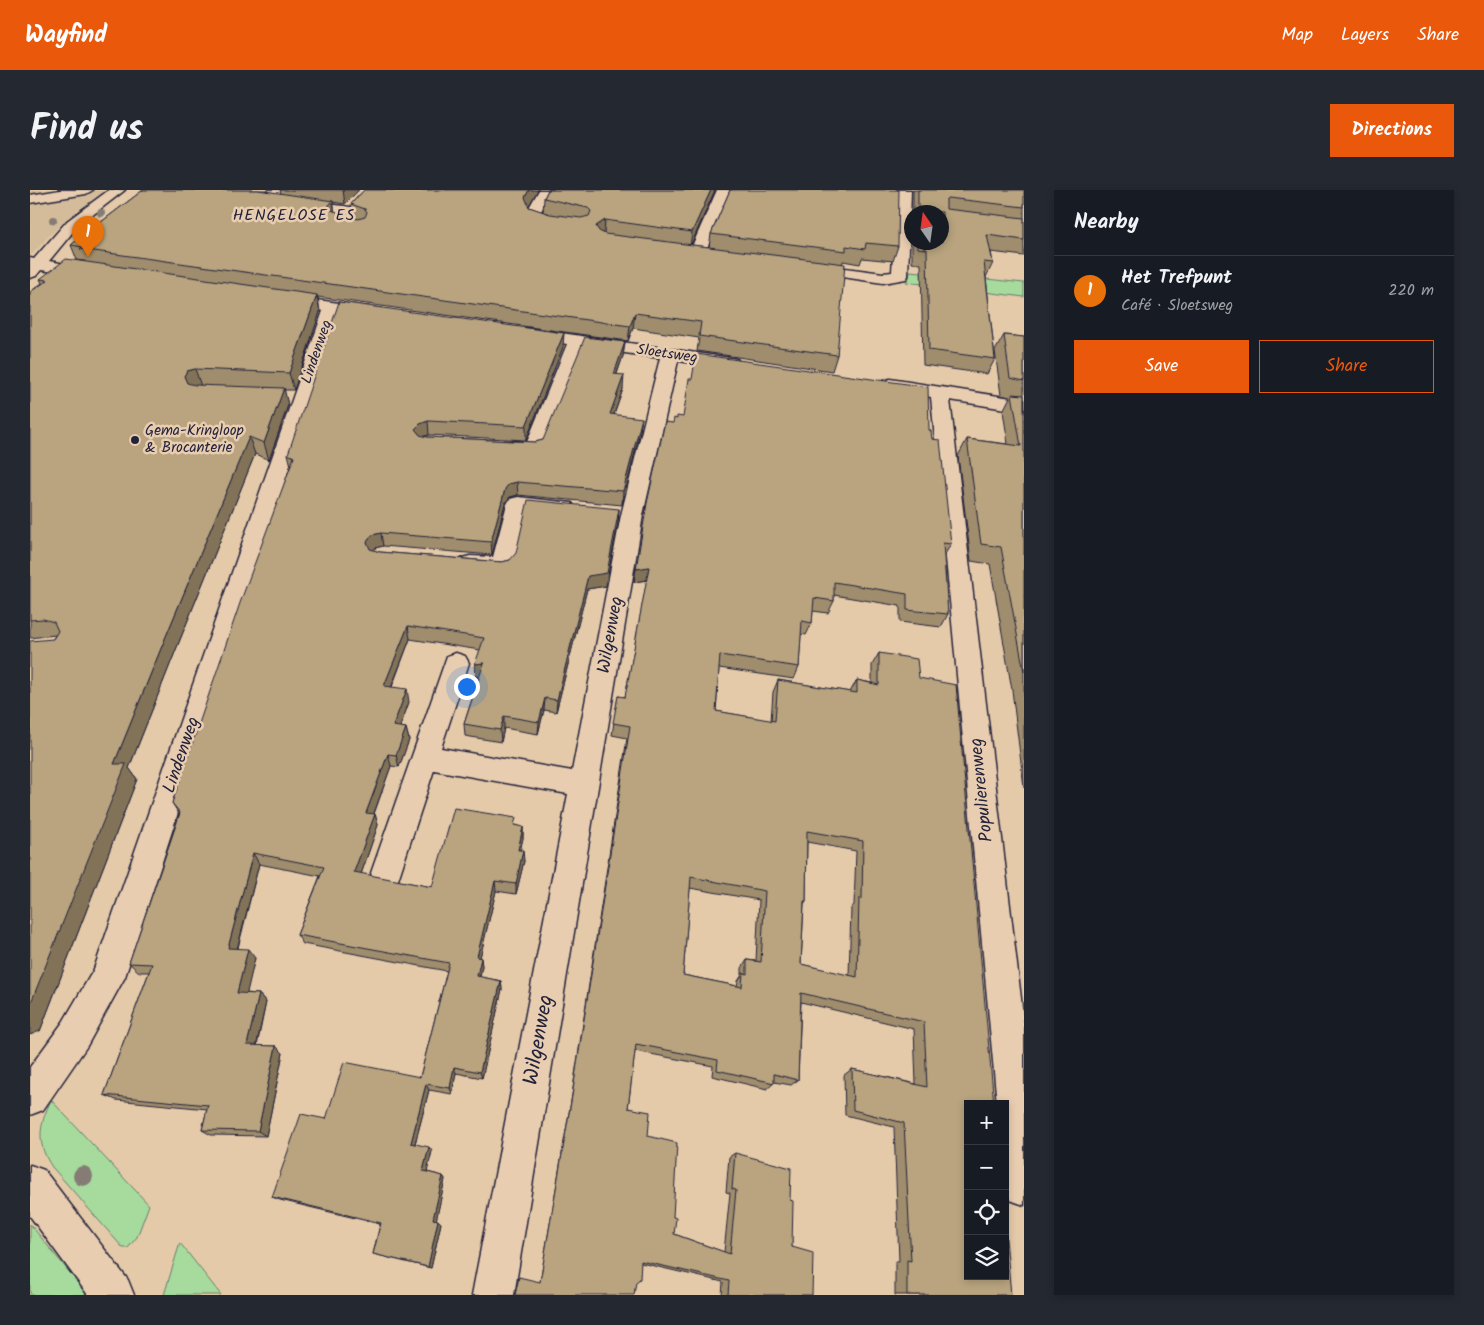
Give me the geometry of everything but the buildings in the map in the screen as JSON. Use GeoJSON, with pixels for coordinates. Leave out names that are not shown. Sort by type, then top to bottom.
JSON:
{"type":"FeatureCollection","features":[{"type":"Feature","properties":{"kind":"street"},"geometry":{"type":"LineString","coordinates":[[30,199],[86,190]]}},
{"type":"Feature","properties":{"kind":"street"},"geometry":{"type":"LineString","coordinates":[[32,267],[72,224],[118,190]]}},
{"type":"Feature","properties":{"kind":"street"},"geometry":{"type":"LineString","coordinates":[[278,190],[267,200],[355,206],[340,221],[354,226]]}},
{"type":"Feature","properties":{"kind":"street"},"geometry":{"type":"LineString","coordinates":[[546,190],[534,211],[535,217],[574,226]]}},
{"type":"Feature","properties":{"kind":"street"},"geometry":{"type":"LineString","coordinates":[[697,253],[724,190]]}},
{"type":"Feature","properties":{"kind":"street"},"geometry":{"type":"LineString","coordinates":[[904,190],[906,205]]}},
{"type":"Feature","properties":{"kind":"street"},"geometry":{"type":"LineString","coordinates":[[791,266],[883,278],[897,277],[902,274],[904,232]]}},
{"type":"Feature","properties":{"kind":"street"},"geometry":{"type":"LineString","coordinates":[[679,251],[716,256]]}},
{"type":"Feature","properties":{"kind":"street"},"geometry":{"type":"LineString","coordinates":[[32,267],[107,275]]}},
{"type":"Feature","properties":{"kind":"street"},"geometry":{"type":"LineString","coordinates":[[266,297],[391,315]]}},
{"type":"Feature","properties":{"kind":"street","name":"Lindenweg"},"geometry":{"type":"LineString","coordinates":[[30,1097],[75,1034],[108,977],[293,397],[333,307]]}},
{"type":"Feature","properties":{"kind":"street","name":"Sloetsweg"},"geometry":{"type":"LineString","coordinates":[[508,331],[746,365]]}},
{"type":"Feature","properties":{"kind":"street"},"geometry":{"type":"LineString","coordinates":[[487,446],[535,448],[577,340]]}},
{"type":"Feature","properties":{"kind":"street","name":"Wilgenweg"},"geometry":{"type":"LineString","coordinates":[[493,1295],[585,785],[623,514],[670,354]]}},
{"type":"Feature","properties":{"kind":"street"},"geometry":{"type":"LineString","coordinates":[[870,383],[1024,406]]}},
{"type":"Feature","properties":{"kind":"street","name":"Populierenweg"},"geometry":{"type":"LineString","coordinates":[[940,394],[1024,1186]]}},
{"type":"Feature","properties":{"kind":"street"},"geometry":{"type":"LineString","coordinates":[[452,562],[502,566],[518,504],[585,510]]}},
{"type":"Feature","properties":{"kind":"street"},"geometry":{"type":"LineString","coordinates":[[386,874],[456,663]]}},
{"type":"Feature","properties":{"kind":"street"},"geometry":{"type":"LineString","coordinates":[[424,757],[585,785]]}},
{"type":"Feature","properties":{"kind":"street"},"geometry":{"type":"LineString","coordinates":[[30,1184],[113,1295]]}},
{"type":"Feature","properties":{"kind":"shaded area"},"geometry":{"type":"Polygon","coordinates":[[[30,190],[107,190],[70,216],[30,257],[30,190]]]}},
{"type":"Feature","properties":{"kind":"green space"},"geometry":{"type":"Polygon","coordinates":[[[910,271],[1024,283],[1024,297],[906,282],[910,271]]]}},
{"type":"Feature","properties":{"kind":"green space"},"geometry":{"type":"Polygon","coordinates":[[[51,1100],[149,1205],[137,1237],[128,1248],[123,1248],[52,1167],[47,1158],[41,1142],[41,1134],[44,1118],[51,1100]]]}},
{"type":"Feature","properties":{"kind":"green space"},"geometry":{"type":"Polygon","coordinates":[[[30,1224],[88,1295],[30,1295],[30,1224]]]}},
{"type":"Feature","properties":{"kind":"green space"},"geometry":{"type":"Polygon","coordinates":[[[180,1243],[221,1295],[164,1295],[180,1243]]]}},
{"type":"Feature","properties":{"kind":"place","name":"Het Trefpunt"},"geometry":{"type":"Point","coordinates":[88,257]}},
{"type":"Feature","properties":{"kind":"place","name":"Gema-Kringloop & Brocanterie"},"geometry":{"type":"Point","coordinates":[135,440]}},
{"type":"Feature","properties":{"kind":"district","name":"HENGELOSE ES"},"geometry":{"type":"Point","coordinates":[294,215]}}]}
